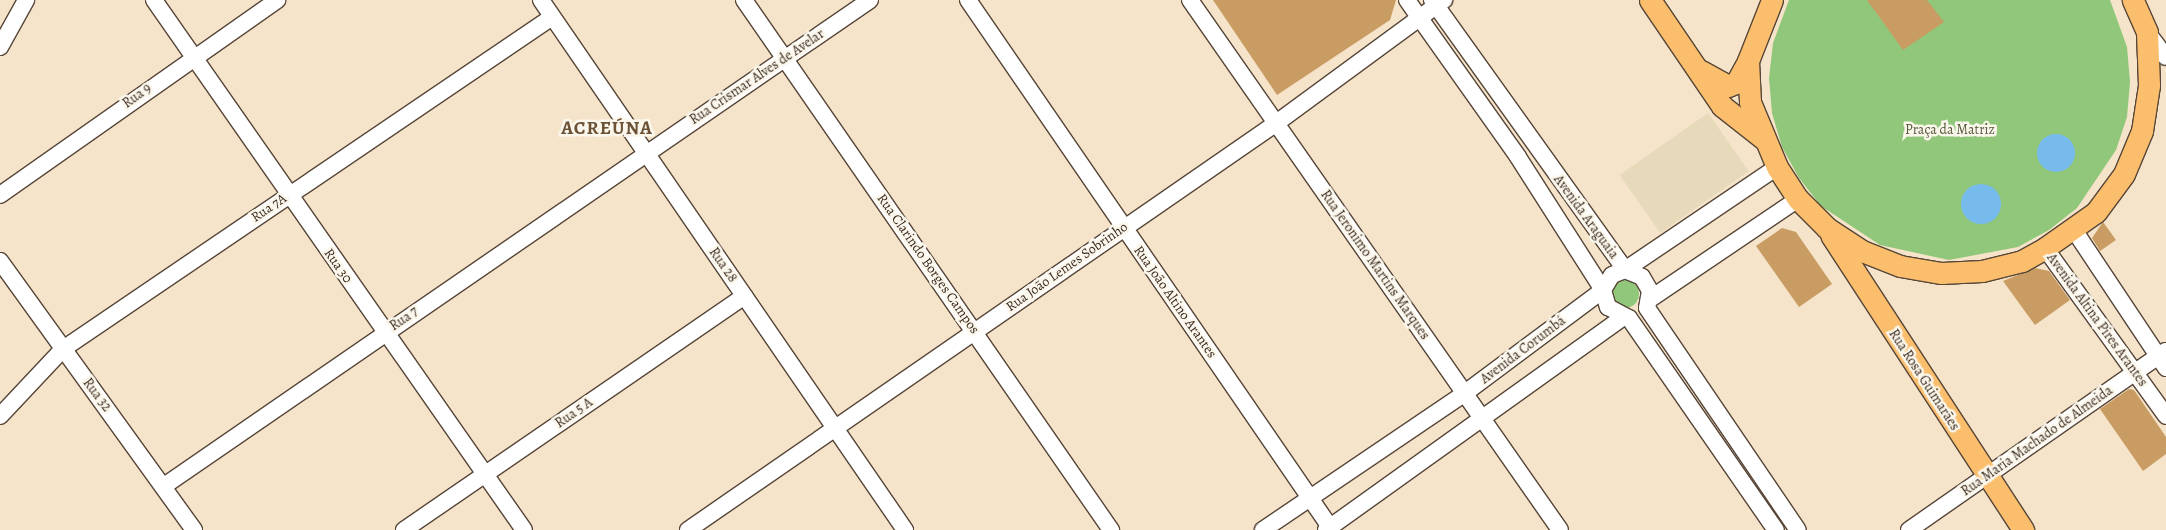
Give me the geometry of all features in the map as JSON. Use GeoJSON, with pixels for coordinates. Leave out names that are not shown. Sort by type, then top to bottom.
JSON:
{"type":"FeatureCollection","features":[{"type":"Feature","properties":{"kind":"main road"},"geometry":{"type":"LineString","coordinates":[[1650,0],[1722,106],[1764,140]]}},
{"type":"Feature","properties":{"kind":"main road"},"geometry":{"type":"LineString","coordinates":[[1689,58],[1714,82],[1728,86],[1736,83],[1748,61],[1772,0]]}},
{"type":"Feature","properties":{"kind":"main road"},"geometry":{"type":"LineString","coordinates":[[1748,61],[1750,102],[1764,140],[1777,167],[1798,199],[1827,228],[1862,251],[1900,266],[1941,273],[1982,271],[2022,261],[2074,230],[2096,212],[2124,174],[2142,131],[2149,85],[2147,32],[2133,0]]}},
{"type":"Feature","properties":{"kind":"main road","name":"Rua Rosa Guimarães"},"geometry":{"type":"LineString","coordinates":[[1827,228],[1986,477],[2023,530]]}},
{"type":"Feature","properties":{"kind":"street"},"geometry":{"type":"LineString","coordinates":[[0,47],[26,0]]}},
{"type":"Feature","properties":{"kind":"street","name":"Rua 30"},"geometry":{"type":"LineString","coordinates":[[154,0],[524,530]]}},
{"type":"Feature","properties":{"kind":"street","name":"Rua 9"},"geometry":{"type":"LineString","coordinates":[[0,195],[192,56],[277,0]]}},
{"type":"Feature","properties":{"kind":"street","name":"Rua 28"},"geometry":{"type":"LineString","coordinates":[[541,0],[645,154],[837,428],[905,530]]}},
{"type":"Feature","properties":{"kind":"street","name":"Rua Clarindo Borges Campos"},"geometry":{"type":"LineString","coordinates":[[744,0],[976,331],[1111,530]]}},
{"type":"Feature","properties":{"kind":"street","name":"Rua Crismar Alves de Avelar"},"geometry":{"type":"LineString","coordinates":[[645,154],[870,0]]}},
{"type":"Feature","properties":{"kind":"street","name":"Rua João Altino Arantes"},"geometry":{"type":"LineString","coordinates":[[968,0],[1329,529]]}},
{"type":"Feature","properties":{"kind":"street","name":"Rua Jeronimo Martins Marques"},"geometry":{"type":"LineString","coordinates":[[1190,0],[1275,124],[1465,393],[1485,418],[1560,530]]}},
{"type":"Feature","properties":{"kind":"street","name":"Avenida Araguaia"},"geometry":{"type":"LineString","coordinates":[[1407,0],[1518,157],[1603,290],[1608,307],[1626,318],[1726,453],[1776,530]]}},
{"type":"Feature","properties":{"kind":"street","name":"Rua João Lemes Sobrinho"},"geometry":{"type":"LineString","coordinates":[[688,530],[1123,227],[1275,124],[1420,18],[1438,2]]}},
{"type":"Feature","properties":{"kind":"street","name":"Avenida Araguaia"},"geometry":{"type":"LineString","coordinates":[[1438,2],[1533,146],[1625,270],[1642,277],[1649,303],[1798,530]]}},
{"type":"Feature","properties":{"kind":"street","name":"Rua 7A"},"geometry":{"type":"LineString","coordinates":[[0,416],[63,349],[552,17]]}},
{"type":"Feature","properties":{"kind":"street"},"geometry":{"type":"LineString","coordinates":[[2147,32],[2166,57]]}},
{"type":"Feature","properties":{"kind":"street"},"geometry":{"type":"LineString","coordinates":[[1518,157],[1533,146]]}},
{"type":"Feature","properties":{"kind":"street","name":"Rua 7"},"geometry":{"type":"LineString","coordinates":[[164,486],[645,154]]}},
{"type":"Feature","properties":{"kind":"street","name":"Avenida Corumbá"},"geometry":{"type":"LineString","coordinates":[[1263,530],[1465,393],[1603,290],[1612,275],[1625,270],[1777,167]]}},
{"type":"Feature","properties":{"kind":"street"},"geometry":{"type":"LineString","coordinates":[[1329,529],[1626,318],[1798,199]]}},
{"type":"Feature","properties":{"kind":"street","name":"Avenida Altina Pires Arantes"},"geometry":{"type":"LineString","coordinates":[[2074,230],[2163,358]]}},
{"type":"Feature","properties":{"kind":"street","name":"Avenida Altina Pires Arantes"},"geometry":{"type":"LineString","coordinates":[[2045,248],[2166,416]]}},
{"type":"Feature","properties":{"kind":"street","name":"Rua 32"},"geometry":{"type":"LineString","coordinates":[[0,261],[194,530]]}},
{"type":"Feature","properties":{"kind":"street","name":"Rua 5 A"},"geometry":{"type":"LineString","coordinates":[[404,530],[744,296]]}},
{"type":"Feature","properties":{"kind":"street","name":"Rua Maria Machado de Almeida"},"geometry":{"type":"LineString","coordinates":[[1909,530],[2136,372],[2163,358]]}},
{"type":"Feature","properties":{"kind":"street"},"geometry":{"type":"LineString","coordinates":[[1726,453],[1739,442]]}},
{"type":"Feature","properties":{"kind":"shaded area"},"geometry":{"type":"Polygon","coordinates":[[[1708,113],[1749,171],[1660,233],[1620,175],[1708,113]]]}},
{"type":"Feature","properties":{"kind":"green space","name":"Praça da Matriz"},"geometry":{"type":"Polygon","coordinates":[[[1789,0],[2110,0],[2127,47],[2130,82],[2127,117],[2116,150],[2077,208],[2049,230],[2018,247],[1949,260],[1880,245],[1821,206],[1799,178],[1782,147],[1772,113],[1769,78],[1773,43],[1789,0]]]}},
{"type":"Feature","properties":{"kind":"green space"},"geometry":{"type":"Polygon","coordinates":[[[1625,280],[1635,284],[1639,294],[1635,304],[1625,308],[1615,304],[1611,294],[1615,284],[1625,280]]]}},
{"type":"Feature","properties":{"kind":"water"},"geometry":{"type":"Polygon","coordinates":[[[2056,134],[2070,139],[2075,153],[2070,167],[2056,172],[2042,167],[2037,153],[2042,139],[2056,134]]]}},
{"type":"Feature","properties":{"kind":"water"},"geometry":{"type":"Polygon","coordinates":[[[1981,184],[1995,190],[2001,204],[1995,218],[1981,224],[1967,218],[1961,204],[1967,190],[1981,184]]]}},
{"type":"Feature","properties":{"kind":"building"},"geometry":{"type":"Polygon","coordinates":[[[1213,0],[1396,0],[1390,20],[1277,95],[1213,0]]]}},
{"type":"Feature","properties":{"kind":"building"},"geometry":{"type":"Polygon","coordinates":[[[1867,0],[1927,0],[1944,22],[1903,50],[1867,0]]]}},
{"type":"Feature","properties":{"kind":"building"},"geometry":{"type":"Polygon","coordinates":[[[2103,222],[2116,240],[2100,251],[2092,238],[2103,222]]]}},
{"type":"Feature","properties":{"kind":"building"},"geometry":{"type":"Polygon","coordinates":[[[1782,228],[1796,232],[1832,284],[1799,307],[1756,246],[1782,228]]]}},
{"type":"Feature","properties":{"kind":"building"},"geometry":{"type":"Polygon","coordinates":[[[2035,268],[2049,271],[2070,300],[2035,325],[2003,281],[2035,268]]]}},
{"type":"Feature","properties":{"kind":"building"},"geometry":{"type":"Polygon","coordinates":[[[2129,389],[2134,390],[2166,437],[2166,454],[2143,471],[2100,409],[2129,389]]]}},
{"type":"Feature","properties":{"kind":"district","name":"ACREÚNA"},"geometry":{"type":"Point","coordinates":[607,129]}}]}
